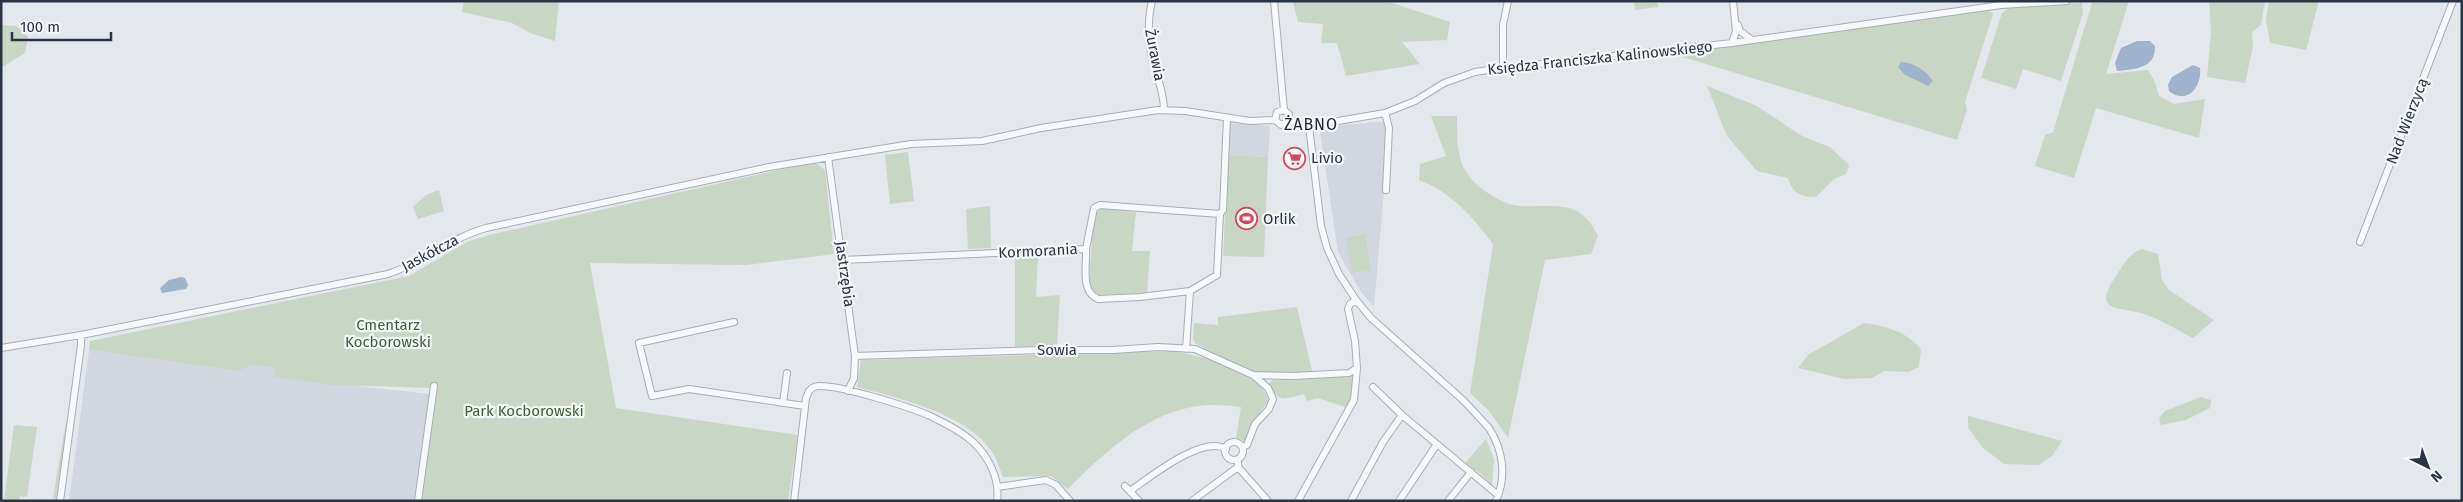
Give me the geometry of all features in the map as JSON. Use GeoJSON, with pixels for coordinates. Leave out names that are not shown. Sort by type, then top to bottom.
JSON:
{"type":"FeatureCollection","features":[{"type":"Feature","properties":{"kind":"street","name":"Żurawia"},"geometry":{"type":"LineString","coordinates":[[1152,1],[1150,32],[1154,66],[1161,87],[1164,110]]}},
{"type":"Feature","properties":{"kind":"street"},"geometry":{"type":"LineString","coordinates":[[828,157],[911,144],[982,141],[1066,123],[1164,110],[1257,121],[1275,120],[1281,125],[1289,121],[1289,114],[1284,110],[1274,1]]}},
{"type":"Feature","properties":{"kind":"street"},"geometry":{"type":"LineString","coordinates":[[1503,68],[1503,25],[1508,1]]}},
{"type":"Feature","properties":{"kind":"street"},"geometry":{"type":"LineString","coordinates":[[1732,43],[1736,31],[1733,1]]}},
{"type":"Feature","properties":{"kind":"street","name":"Księdza Franciszka Kalinowskiego"},"geometry":{"type":"LineString","coordinates":[[1289,121],[1309,126],[1385,112],[1415,101],[1444,83],[1457,78],[1503,68],[1732,43],[2001,5],[2067,1]]}},
{"type":"Feature","properties":{"kind":"street","name":"Nad Wierzycą"},"geometry":{"type":"LineString","coordinates":[[2360,242],[2453,1]]}},
{"type":"Feature","properties":{"kind":"street"},"geometry":{"type":"LineString","coordinates":[[1735,18],[1740,31],[1752,40]]}},
{"type":"Feature","properties":{"kind":"street"},"geometry":{"type":"LineString","coordinates":[[1275,120],[1277,112],[1284,110]]}},
{"type":"Feature","properties":{"kind":"street"},"geometry":{"type":"LineString","coordinates":[[1385,112],[1388,128],[1386,190]]}},
{"type":"Feature","properties":{"kind":"street"},"geometry":{"type":"LineString","coordinates":[[1186,349],[1190,291],[1216,274],[1220,214],[1223,210],[1227,118]]}},
{"type":"Feature","properties":{"kind":"street"},"geometry":{"type":"LineString","coordinates":[[1309,126],[1324,240],[1332,261],[1356,300],[1372,318],[1464,401],[1489,428],[1497,444],[1502,462],[1497,498]]}},
{"type":"Feature","properties":{"kind":"street","name":"Jastrzębia"},"geometry":{"type":"LineString","coordinates":[[828,157],[855,356],[854,378],[848,391]]}},
{"type":"Feature","properties":{"kind":"street","name":"Jaskółcza"},"geometry":{"type":"LineString","coordinates":[[1,348],[81,335],[388,274],[403,269],[466,234],[486,228],[769,167],[828,157]]}},
{"type":"Feature","properties":{"kind":"street"},"geometry":{"type":"LineString","coordinates":[[1086,249],[1094,208],[1100,205],[1220,214]]}},
{"type":"Feature","properties":{"kind":"street","name":"Kormorania"},"geometry":{"type":"LineString","coordinates":[[843,260],[1086,249],[1087,290],[1098,299],[1140,297],[1190,291]]}},
{"type":"Feature","properties":{"kind":"street"},"geometry":{"type":"LineString","coordinates":[[1298,501],[1349,411],[1356,389],[1355,341],[1348,309],[1350,304],[1356,300]]}},
{"type":"Feature","properties":{"kind":"street"},"geometry":{"type":"LineString","coordinates":[[734,322],[640,343],[652,396],[689,389],[805,406]]}},
{"type":"Feature","properties":{"kind":"street"},"geometry":{"type":"LineString","coordinates":[[60,501],[81,335]]}},
{"type":"Feature","properties":{"kind":"street","name":"Sowia"},"geometry":{"type":"LineString","coordinates":[[855,356],[1042,350],[1113,350],[1158,347],[1186,349],[1216,357],[1253,375],[1268,388],[1273,399],[1269,409],[1254,424],[1247,445],[1242,447]]}},
{"type":"Feature","properties":{"kind":"street","name":"Sowia"},"geometry":{"type":"LineString","coordinates":[[1253,375],[1293,376],[1329,372],[1349,373],[1357,368]]}},
{"type":"Feature","properties":{"kind":"street"},"geometry":{"type":"LineString","coordinates":[[783,402],[788,373]]}},
{"type":"Feature","properties":{"kind":"street"},"geometry":{"type":"LineString","coordinates":[[418,501],[434,386]]}},
{"type":"Feature","properties":{"kind":"street"},"geometry":{"type":"LineString","coordinates":[[794,501],[806,398],[809,391],[818,386],[848,391],[923,413],[965,436],[988,459],[999,499]]}},
{"type":"Feature","properties":{"kind":"street"},"geometry":{"type":"LineString","coordinates":[[1373,387],[1402,415],[1470,472],[1497,498]]}},
{"type":"Feature","properties":{"kind":"street"},"geometry":{"type":"LineString","coordinates":[[1352,501],[1384,442],[1402,415]]}},
{"type":"Feature","properties":{"kind":"street"},"geometry":{"type":"LineString","coordinates":[[1139,501],[1127,489],[1174,460],[1212,445],[1219,445],[1226,449],[1228,458],[1237,459],[1242,455],[1242,447],[1233,442],[1226,449]]}},
{"type":"Feature","properties":{"kind":"street"},"geometry":{"type":"LineString","coordinates":[[1399,501],[1437,444]]}},
{"type":"Feature","properties":{"kind":"street"},"geometry":{"type":"LineString","coordinates":[[1237,459],[1238,467],[1259,497],[1268,501]]}},
{"type":"Feature","properties":{"kind":"street"},"geometry":{"type":"LineString","coordinates":[[1192,501],[1238,467]]}},
{"type":"Feature","properties":{"kind":"street"},"geometry":{"type":"LineString","coordinates":[[1448,501],[1470,472]]}},
{"type":"Feature","properties":{"kind":"street"},"geometry":{"type":"LineString","coordinates":[[997,487],[1046,480],[1056,485],[1070,501]]}},
{"type":"Feature","properties":{"kind":"shaded area"},"geometry":{"type":"Polygon","coordinates":[[[1386,121],[1384,191],[1374,307],[1361,292],[1338,252],[1320,133],[1334,126],[1386,121]]]}},
{"type":"Feature","properties":{"kind":"shaded area"},"geometry":{"type":"Polygon","coordinates":[[[1230,123],[1270,126],[1268,157],[1228,155],[1230,123]]]}},
{"type":"Feature","properties":{"kind":"shaded area"},"geometry":{"type":"Polygon","coordinates":[[[89,350],[229,370],[241,370],[252,365],[275,368],[275,377],[430,394],[415,501],[69,501],[89,350]]]}},
{"type":"Feature","properties":{"kind":"green space"},"geometry":{"type":"Polygon","coordinates":[[[464,1],[559,1],[555,41],[530,33],[512,23],[462,12],[464,1]]]}},
{"type":"Feature","properties":{"kind":"green space"},"geometry":{"type":"Polygon","coordinates":[[[1289,1],[1386,1],[1450,22],[1447,40],[1402,42],[1420,64],[1346,76],[1337,43],[1321,43],[1323,24],[1298,22],[1293,2],[1289,1]]]}},
{"type":"Feature","properties":{"kind":"green space"},"geometry":{"type":"Polygon","coordinates":[[[1634,1],[1657,1],[1658,7],[1635,10],[1634,1]]]}},
{"type":"Feature","properties":{"kind":"green space"},"geometry":{"type":"Polygon","coordinates":[[[2129,1],[2106,74],[2148,70],[2154,80],[2159,96],[2174,104],[2205,99],[2199,138],[2096,108],[2074,178],[2035,166],[2045,135],[2053,132],[2092,3],[2129,1]]]}},
{"type":"Feature","properties":{"kind":"green space"},"geometry":{"type":"Polygon","coordinates":[[[2209,1],[2265,1],[2261,25],[2252,32],[2253,46],[2245,83],[2207,77],[2211,33],[2209,1]]]}},
{"type":"Feature","properties":{"kind":"green space"},"geometry":{"type":"Polygon","coordinates":[[[2269,1],[2319,1],[2306,50],[2270,43],[2266,20],[2269,1]]]}},
{"type":"Feature","properties":{"kind":"green space"},"geometry":{"type":"Polygon","coordinates":[[[2082,3],[2083,13],[2061,81],[2023,69],[2016,89],[1981,78],[2002,13],[2008,8],[2082,3]]]}},
{"type":"Feature","properties":{"kind":"green space"},"geometry":{"type":"Polygon","coordinates":[[[1988,9],[1993,14],[1965,102],[1967,110],[1957,140],[1673,54],[1988,9]]]}},
{"type":"Feature","properties":{"kind":"green space"},"geometry":{"type":"Polygon","coordinates":[[[1,25],[17,26],[28,37],[25,53],[1,68],[1,25]]]}},
{"type":"Feature","properties":{"kind":"green space"},"geometry":{"type":"Polygon","coordinates":[[[1707,86],[1757,106],[1802,136],[1830,147],[1849,165],[1846,174],[1834,179],[1816,197],[1802,195],[1795,191],[1788,178],[1757,171],[1727,136],[1707,86]]]}},
{"type":"Feature","properties":{"kind":"green space"},"geometry":{"type":"Polygon","coordinates":[[[1431,116],[1457,116],[1461,162],[1471,179],[1491,195],[1512,205],[1567,207],[1588,220],[1598,236],[1591,254],[1545,260],[1508,438],[1489,411],[1470,393],[1493,244],[1478,224],[1451,198],[1431,185],[1419,180],[1420,164],[1446,156],[1431,116]]]}},
{"type":"Feature","properties":{"kind":"green space"},"geometry":{"type":"Polygon","coordinates":[[[908,152],[914,201],[890,204],[885,155],[908,152]]]}},
{"type":"Feature","properties":{"kind":"green space"},"geometry":{"type":"Polygon","coordinates":[[[1228,155],[1268,157],[1264,257],[1223,256],[1228,155]]]}},
{"type":"Feature","properties":{"kind":"green space"},"geometry":{"type":"Polygon","coordinates":[[[814,162],[825,170],[834,254],[747,265],[590,263],[616,408],[798,435],[788,501],[420,501],[432,388],[333,385],[274,377],[275,368],[252,365],[241,370],[229,370],[89,350],[90,341],[409,276],[467,242],[489,235],[814,162]]]}},
{"type":"Feature","properties":{"kind":"green space"},"geometry":{"type":"Polygon","coordinates":[[[439,190],[444,211],[418,219],[413,207],[426,195],[439,190]]]}},
{"type":"Feature","properties":{"kind":"green space"},"geometry":{"type":"Polygon","coordinates":[[[990,206],[991,248],[968,249],[966,209],[990,206]]]}},
{"type":"Feature","properties":{"kind":"green space"},"geometry":{"type":"Polygon","coordinates":[[[1101,209],[1136,212],[1132,251],[1150,251],[1147,293],[1096,295],[1089,286],[1093,220],[1095,214],[1101,209]]]}},
{"type":"Feature","properties":{"kind":"green space"},"geometry":{"type":"Polygon","coordinates":[[[1365,234],[1371,270],[1352,273],[1346,238],[1365,234]]]}},
{"type":"Feature","properties":{"kind":"green space"},"geometry":{"type":"Polygon","coordinates":[[[2142,249],[2158,254],[2162,280],[2169,290],[2214,320],[2193,338],[2150,316],[2117,308],[2107,302],[2106,296],[2109,288],[2121,267],[2137,251],[2142,249]]]}},
{"type":"Feature","properties":{"kind":"green space"},"geometry":{"type":"Polygon","coordinates":[[[1015,256],[1038,256],[1036,297],[1060,295],[1057,346],[1015,347],[1015,256]]]}},
{"type":"Feature","properties":{"kind":"green space"},"geometry":{"type":"Polygon","coordinates":[[[1297,307],[1312,371],[1271,374],[1250,371],[1196,344],[1193,339],[1194,323],[1218,325],[1218,317],[1297,307]]]}},
{"type":"Feature","properties":{"kind":"green space"},"geometry":{"type":"Polygon","coordinates":[[[1864,323],[1888,328],[1909,338],[1921,349],[1919,367],[1908,372],[1884,371],[1872,378],[1844,379],[1798,368],[1808,355],[1864,323]]]}},
{"type":"Feature","properties":{"kind":"green space"},"geometry":{"type":"Polygon","coordinates":[[[1173,351],[1229,366],[1255,381],[1264,390],[1268,401],[1249,428],[1247,439],[1245,441],[1236,438],[1241,407],[1204,405],[1174,412],[1156,419],[1124,439],[1109,450],[1068,489],[1051,476],[1003,477],[992,452],[967,427],[931,409],[857,387],[861,360],[1173,351]]]}},
{"type":"Feature","properties":{"kind":"green space"},"geometry":{"type":"Polygon","coordinates":[[[1354,375],[1353,393],[1348,408],[1318,398],[1307,401],[1304,394],[1283,398],[1276,395],[1269,384],[1272,380],[1354,375]]]}},
{"type":"Feature","properties":{"kind":"green space"},"geometry":{"type":"Polygon","coordinates":[[[2201,397],[2211,400],[2210,408],[2186,420],[2161,425],[2159,418],[2165,411],[2201,397]]]}},
{"type":"Feature","properties":{"kind":"green space"},"geometry":{"type":"Polygon","coordinates":[[[1968,416],[2062,441],[2052,456],[2039,465],[2004,464],[1982,447],[1968,427],[1968,416]]]}},
{"type":"Feature","properties":{"kind":"green space"},"geometry":{"type":"Polygon","coordinates":[[[66,422],[68,424],[56,499],[53,498],[66,422]]]}},
{"type":"Feature","properties":{"kind":"green space"},"geometry":{"type":"Polygon","coordinates":[[[14,425],[37,427],[27,497],[20,496],[18,501],[4,501],[14,425]]]}},
{"type":"Feature","properties":{"kind":"green space"},"geometry":{"type":"Polygon","coordinates":[[[1486,439],[1494,460],[1492,485],[1480,473],[1464,464],[1486,439]]]}},
{"type":"Feature","properties":{"kind":"water"},"geometry":{"type":"Polygon","coordinates":[[[2137,41],[2150,41],[2155,46],[2152,59],[2143,66],[2117,71],[2115,63],[2121,48],[2137,41]]]}},
{"type":"Feature","properties":{"kind":"water"},"geometry":{"type":"Polygon","coordinates":[[[1901,62],[1906,62],[1919,68],[1933,81],[1928,86],[1905,75],[1898,67],[1901,62]]]}},
{"type":"Feature","properties":{"kind":"water"},"geometry":{"type":"Polygon","coordinates":[[[2193,65],[2200,68],[2196,88],[2187,95],[2181,96],[2169,91],[2168,85],[2172,77],[2193,65]]]}},
{"type":"Feature","properties":{"kind":"water"},"geometry":{"type":"Polygon","coordinates":[[[185,278],[188,285],[186,289],[162,293],[160,288],[169,280],[185,278]]]}},
{"type":"Feature","properties":{"kind":"place","name":"Livio"},"geometry":{"type":"Point","coordinates":[1295,158]}},
{"type":"Feature","properties":{"kind":"place","name":"Orlik"},"geometry":{"type":"Point","coordinates":[1247,219]}},
{"type":"Feature","properties":{"kind":"district","name":"ŻABNO"},"geometry":{"type":"Point","coordinates":[1311,124]}},
{"type":"Feature","properties":{"kind":"park label","name":"Cmentarz Kocborowski"},"geometry":{"type":"Point","coordinates":[388,334]}},
{"type":"Feature","properties":{"kind":"park label","name":"Park Kocborowski"},"geometry":{"type":"Point","coordinates":[524,411]}}]}
